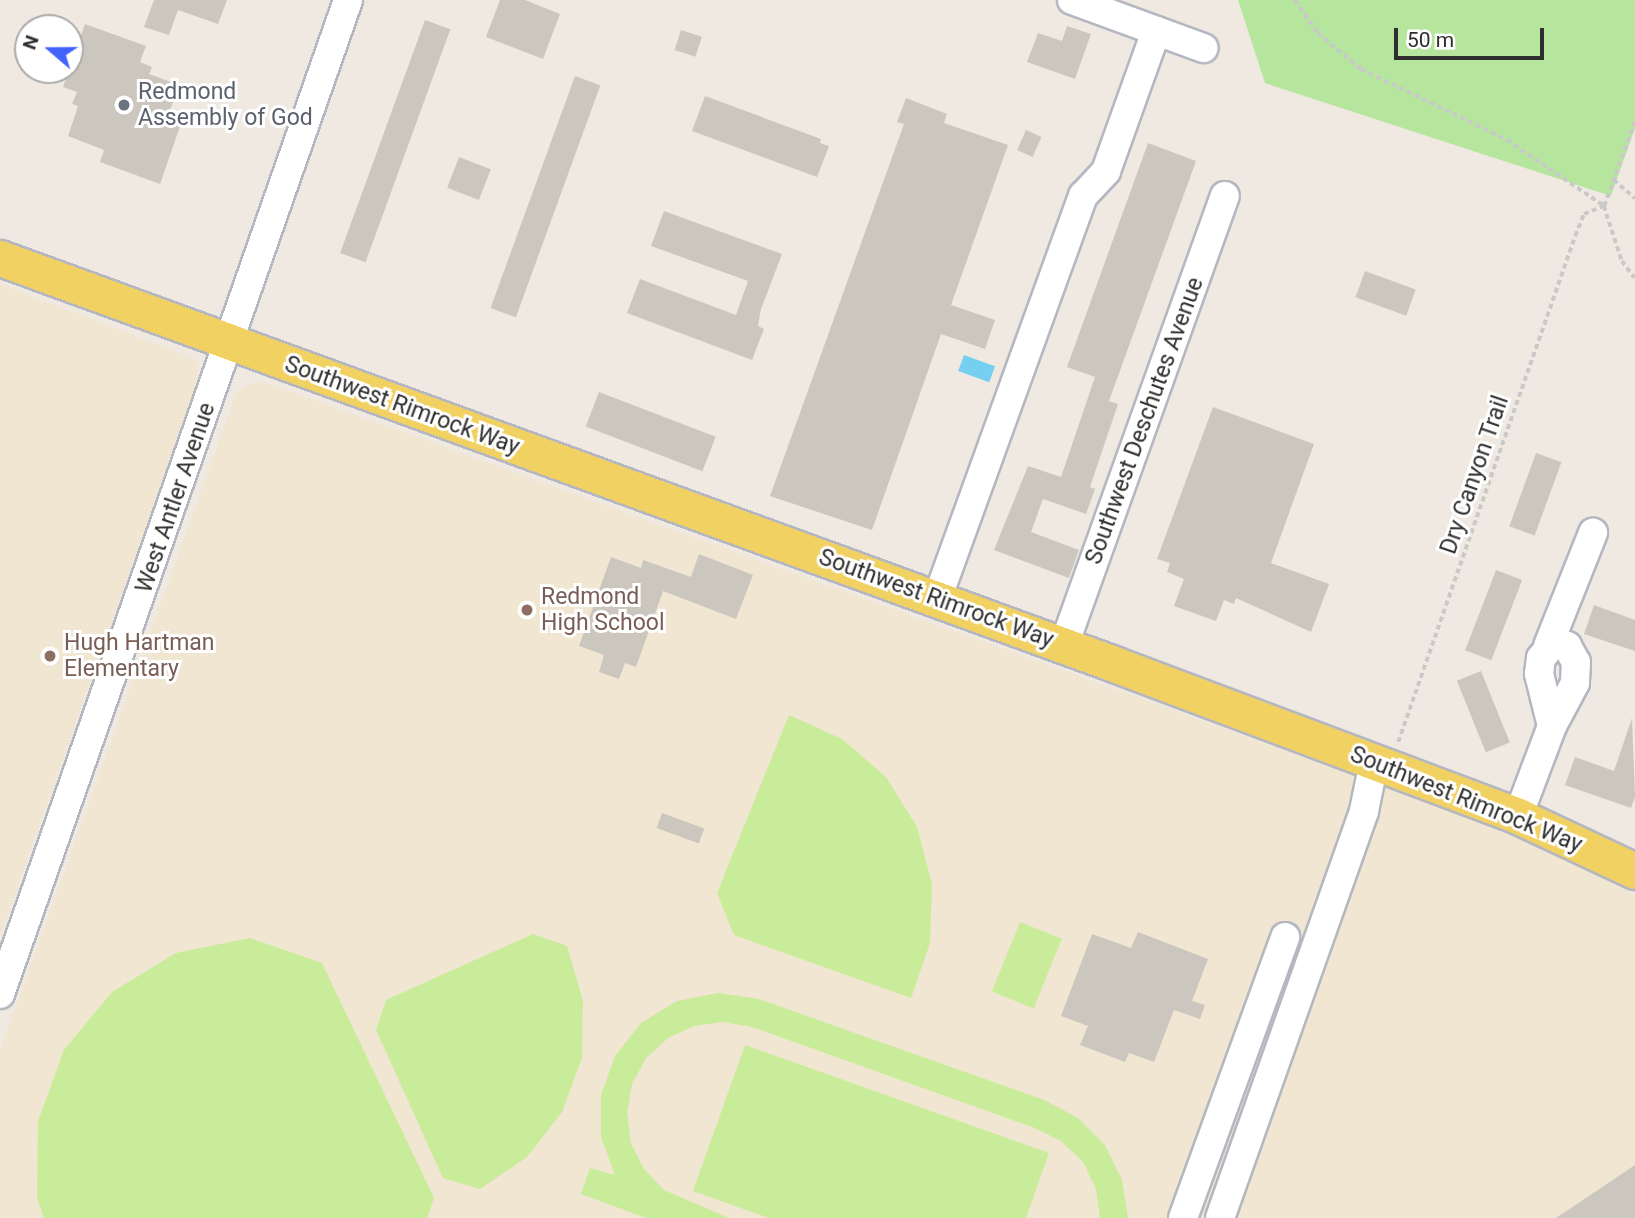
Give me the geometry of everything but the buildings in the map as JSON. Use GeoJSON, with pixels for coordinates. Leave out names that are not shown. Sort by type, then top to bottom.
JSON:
{"type":"FeatureCollection","features":[{"type":"Feature","properties":{"kind":"main road","name":"Southwest Rimrock Way"},"geometry":{"type":"LineString","coordinates":[[0,258],[1064,645],[1518,816],[1635,870]]}},
{"type":"Feature","properties":{"kind":"street","name":"West Antler Avenue"},"geometry":{"type":"LineString","coordinates":[[0,994],[348,0]]}},
{"type":"Feature","properties":{"kind":"street"},"geometry":{"type":"LineString","coordinates":[[1072,0],[1203,48]]}},
{"type":"Feature","properties":{"kind":"street"},"geometry":{"type":"LineString","coordinates":[[937,600],[1083,196],[1106,171],[1156,31]]}},
{"type":"Feature","properties":{"kind":"street","name":"Southwest Deschutes Avenue"},"geometry":{"type":"LineString","coordinates":[[1064,645],[1225,196]]}},
{"type":"Feature","properties":{"kind":"street"},"geometry":{"type":"LineString","coordinates":[[1518,816],[1552,726],[1539,674],[1593,533]]}},
{"type":"Feature","properties":{"kind":"street"},"geometry":{"type":"LineString","coordinates":[[1220,1218],[1381,764]]}},
{"type":"Feature","properties":{"kind":"street"},"geometry":{"type":"LineString","coordinates":[[1183,1218],[1285,937]]}},
{"type":"Feature","properties":{"kind":"path"},"geometry":{"type":"LineString","coordinates":[[1295,0],[1318,33],[1362,69],[1507,140],[1604,206],[1622,261],[1635,278]]}},
{"type":"Feature","properties":{"kind":"path"},"geometry":{"type":"LineString","coordinates":[[1604,206],[1635,121]]}},
{"type":"Feature","properties":{"kind":"path"},"geometry":{"type":"LineString","coordinates":[[1614,180],[1635,198]]}},
{"type":"Feature","properties":{"kind":"path","name":"Dry Canyon Trail"},"geometry":{"type":"LineString","coordinates":[[1381,764],[1575,236],[1584,214],[1604,206]]}},
{"type":"Feature","properties":{"kind":"shaded area","name":"Hugh Hartman Elementary"},"geometry":{"type":"Polygon","coordinates":[[[0,284],[187,356],[197,362],[199,376],[0,936],[0,284]]]}},
{"type":"Feature","properties":{"kind":"shaded area","name":"Redmond High School"},"geometry":{"type":"Polygon","coordinates":[[[264,382],[1496,827],[1606,876],[1635,897],[1635,1218],[0,1218],[0,1051],[236,394],[251,383],[264,382]]]}},
{"type":"Feature","properties":{"kind":"green space"},"geometry":{"type":"Polygon","coordinates":[[[1238,0],[1635,0],[1635,128],[1611,196],[1265,83],[1238,0]]]}},
{"type":"Feature","properties":{"kind":"green space"},"geometry":{"type":"Polygon","coordinates":[[[789,715],[842,739],[886,777],[917,827],[932,884],[930,943],[911,998],[734,935],[717,893],[789,715]]]}},
{"type":"Feature","properties":{"kind":"green space"},"geometry":{"type":"Polygon","coordinates":[[[1020,922],[1062,939],[1034,1008],[992,992],[1020,922]]]}},
{"type":"Feature","properties":{"kind":"green space"},"geometry":{"type":"Polygon","coordinates":[[[533,934],[567,946],[583,1001],[582,1058],[562,1112],[527,1157],[480,1189],[443,1178],[376,1030],[386,1000],[533,934]]]}},
{"type":"Feature","properties":{"kind":"green space"},"geometry":{"type":"Polygon","coordinates":[[[250,938],[322,963],[434,1198],[427,1218],[44,1218],[37,1197],[38,1121],[64,1050],[112,992],[176,953],[250,938]]]}},
{"type":"Feature","properties":{"kind":"green space"},"geometry":{"type":"Polygon","coordinates":[[[718,993],[759,999],[1044,1100],[1078,1118],[1105,1145],[1122,1180],[1128,1218],[1100,1218],[1096,1189],[1083,1162],[1061,1141],[1035,1128],[752,1027],[723,1022],[694,1026],[668,1038],[646,1058],[632,1084],[627,1113],[631,1143],[644,1169],[664,1190],[729,1218],[646,1218],[581,1194],[590,1168],[615,1175],[601,1137],[601,1095],[615,1056],[641,1023],[677,1001],[718,993]]]}},
{"type":"Feature","properties":{"kind":"green space"},"geometry":{"type":"Polygon","coordinates":[[[745,1045],[1049,1153],[1026,1218],[769,1218],[693,1191],[745,1045]]]}},
{"type":"Feature","properties":{"kind":"water"},"geometry":{"type":"Polygon","coordinates":[[[964,355],[995,366],[989,382],[958,371],[964,355]]]}},
{"type":"Feature","properties":{"kind":"place","name":"Redmond Assembly of God"},"geometry":{"type":"Point","coordinates":[124,105]}},
{"type":"Feature","properties":{"kind":"place","name":"Redmond High School"},"geometry":{"type":"Point","coordinates":[527,610]}},
{"type":"Feature","properties":{"kind":"place","name":"Hugh Hartman Elementary"},"geometry":{"type":"Point","coordinates":[50,656]}}]}
